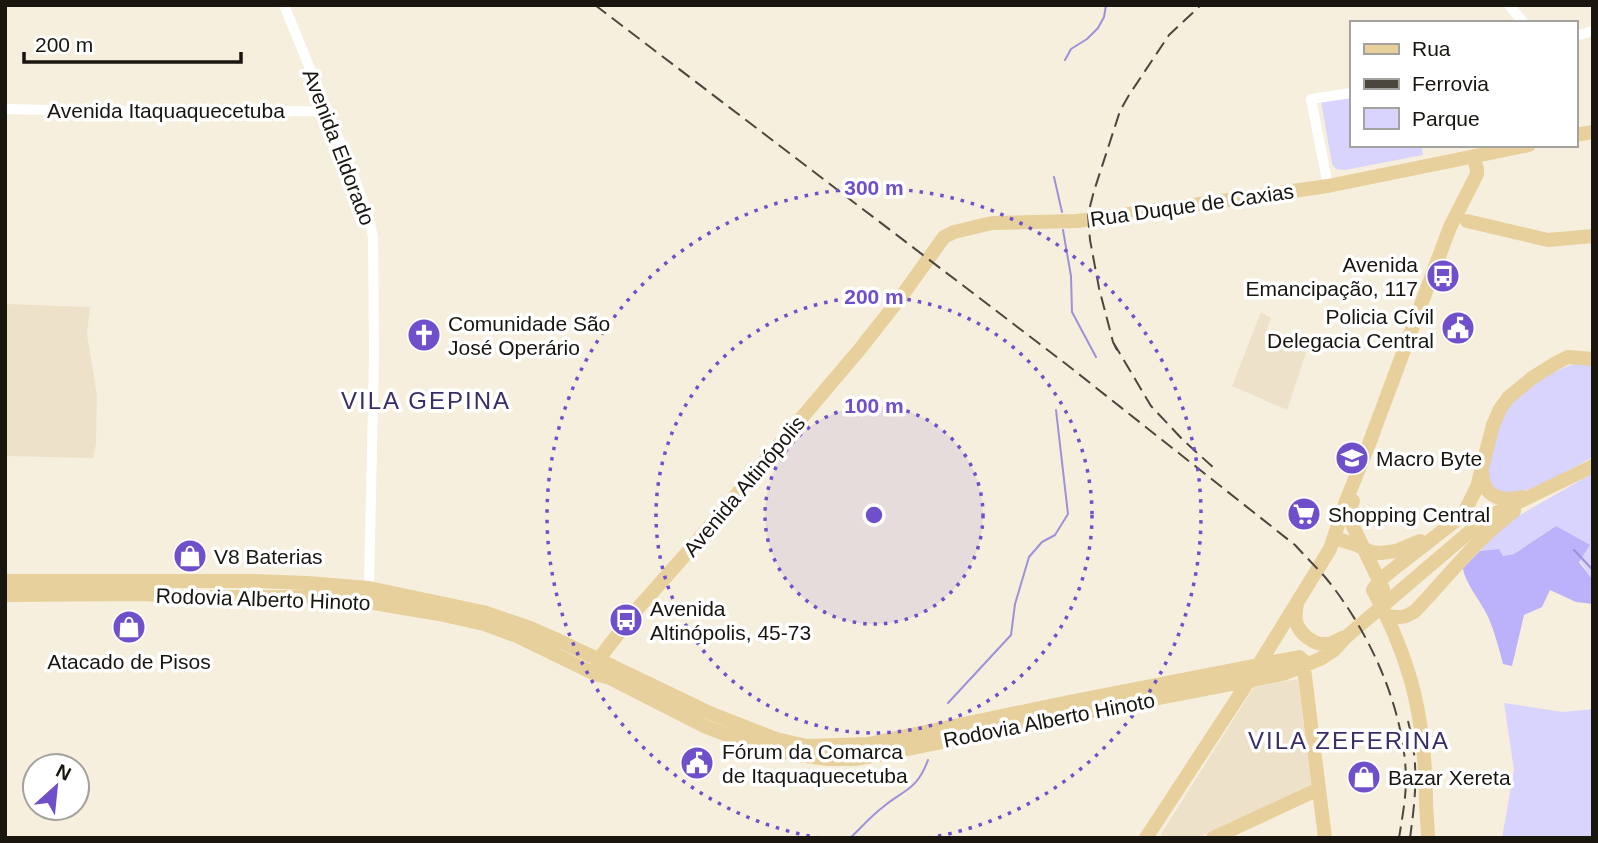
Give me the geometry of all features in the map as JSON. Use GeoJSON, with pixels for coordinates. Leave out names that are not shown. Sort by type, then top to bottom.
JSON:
{"type":"FeatureCollection","features":[{"type":"Feature","properties":{"kind":"main road","name":"Rua Duque de Caxias"},"geometry":{"type":"LineString","coordinates":[[922,267],[944,237],[992,223],[1115,216],[1328,186],[1521,147]]}},
{"type":"Feature","properties":{"kind":"main road"},"geometry":{"type":"LineString","coordinates":[[1146,838],[1248,682],[1332,545],[1346,501],[1461,218],[1477,174],[1475,158],[1467,162],[1469,168],[1461,218],[1461,222],[1350,510],[1350,520],[1381,581],[1409,672],[1420,719],[1428,838]]}},
{"type":"Feature","properties":{"kind":"main road"},"geometry":{"type":"LineString","coordinates":[[1461,218],[1548,240],[1593,236]]}},
{"type":"Feature","properties":{"kind":"main road","name":"Avenida Altinópolis"},"geometry":{"type":"LineString","coordinates":[[597,667],[639,607],[860,349],[922,267]]}},
{"type":"Feature","properties":{"kind":"main road"},"geometry":{"type":"LineString","coordinates":[[1381,581],[1463,515],[1471,501],[1482,468],[1493,425],[1508,398],[1556,363],[1568,358],[1593,359]]}},
{"type":"Feature","properties":{"kind":"main road","name":"Rodovia Alberto Hinoto"},"geometry":{"type":"LineString","coordinates":[[5,595],[125,594],[356,600],[484,624],[673,695],[712,714],[776,739],[807,746],[868,744],[1063,703],[1257,666],[1302,662],[1327,655],[1482,522],[1593,466]]}},
{"type":"Feature","properties":{"kind":"main road"},"geometry":{"type":"LineString","coordinates":[[1482,468],[1485,487],[1495,496],[1509,499],[1540,492]]}},
{"type":"Feature","properties":{"kind":"main road"},"geometry":{"type":"LineString","coordinates":[[1393,617],[1406,617],[1415,611],[1504,519],[1540,492]]}},
{"type":"Feature","properties":{"kind":"main road"},"geometry":{"type":"LineString","coordinates":[[1332,545],[1357,545],[1381,553],[1396,551],[1437,534]]}},
{"type":"Feature","properties":{"kind":"main road","name":"Rodovia Alberto Hinoto"},"geometry":{"type":"LineString","coordinates":[[5,581],[307,583],[369,588],[483,612],[553,638],[622,684],[729,737],[798,755],[828,759],[854,759],[884,754],[1070,715],[1248,682],[1283,674],[1302,662]]}},
{"type":"Feature","properties":{"kind":"main road"},"geometry":{"type":"LineString","coordinates":[[1381,581],[1390,584],[1404,608],[1415,611]]}},
{"type":"Feature","properties":{"kind":"main road"},"geometry":{"type":"LineString","coordinates":[[1297,603],[1296,622],[1310,639],[1331,644],[1350,634]]}},
{"type":"Feature","properties":{"kind":"main road"},"geometry":{"type":"LineString","coordinates":[[1302,662],[1325,838]]}},
{"type":"Feature","properties":{"kind":"main road"},"geometry":{"type":"LineString","coordinates":[[622,684],[629,677],[673,695]]}},
{"type":"Feature","properties":{"kind":"main road"},"geometry":{"type":"LineString","coordinates":[[1213,838],[1319,789]]}},
{"type":"Feature","properties":{"kind":"main road"},"geometry":{"type":"LineString","coordinates":[[1421,838],[1426,813]]}},
{"type":"Feature","properties":{"kind":"street","name":"Avenida Eldorado"},"geometry":{"type":"LineString","coordinates":[[284,5],[354,174],[368,215],[373,245],[374,355],[369,588]]}},
{"type":"Feature","properties":{"kind":"street"},"geometry":{"type":"LineString","coordinates":[[1509,5],[1522,21]]}},
{"type":"Feature","properties":{"kind":"street"},"geometry":{"type":"LineString","coordinates":[[1328,186],[1311,99],[1350,93]]}},
{"type":"Feature","properties":{"kind":"street","name":"Avenida Itaquaquecetuba"},"geometry":{"type":"LineString","coordinates":[[5,109],[145,112],[327,111]]}},
{"type":"Feature","properties":{"kind":"shaded area"},"geometry":{"type":"Polygon","coordinates":[[[5,304],[90,307],[87,334],[97,396],[93,458],[5,456],[5,304]]]}},
{"type":"Feature","properties":{"kind":"shaded area"},"geometry":{"type":"Polygon","coordinates":[[[1261,312],[1271,318],[1264,337],[1308,347],[1287,410],[1232,386],[1261,312]]]}},
{"type":"Feature","properties":{"kind":"shaded area"},"geometry":{"type":"Polygon","coordinates":[[[1556,526],[1590,545],[1579,562],[1593,580],[1593,604],[1576,602],[1550,590],[1542,607],[1524,615],[1512,666],[1503,664],[1489,619],[1463,568],[1480,551],[1499,549],[1503,556],[1514,554],[1556,526]]]}},
{"type":"Feature","properties":{"kind":"shaded area"},"geometry":{"type":"Polygon","coordinates":[[[1298,679],[1311,784],[1306,789],[1197,838],[1163,838],[1161,834],[1254,687],[1298,679]]]}},
{"type":"Feature","properties":{"kind":"green space"},"geometry":{"type":"Polygon","coordinates":[[[1350,97],[1350,147],[1422,147],[1423,155],[1345,170],[1336,169],[1332,164],[1321,101],[1350,97]]]}},
{"type":"Feature","properties":{"kind":"green space"},"geometry":{"type":"Polygon","coordinates":[[[1574,364],[1593,365],[1593,457],[1527,490],[1509,494],[1499,492],[1492,487],[1487,472],[1500,414],[1535,384],[1574,364]]]}},
{"type":"Feature","properties":{"kind":"green space"},"geometry":{"type":"Polygon","coordinates":[[[1593,473],[1593,580],[1556,526],[1514,554],[1502,556],[1499,549],[1480,551],[1506,523],[1593,473]]]}},
{"type":"Feature","properties":{"kind":"green space"},"geometry":{"type":"Polygon","coordinates":[[[1504,703],[1563,712],[1593,709],[1593,838],[1502,838],[1514,770],[1504,703]]]}},
{"type":"Feature","properties":{"kind":"waterway"},"geometry":{"type":"LineString","coordinates":[[1065,60],[1071,49],[1098,28],[1106,5]]}},
{"type":"Feature","properties":{"kind":"waterway"},"geometry":{"type":"LineString","coordinates":[[1054,177],[1062,212]]}},
{"type":"Feature","properties":{"kind":"waterway"},"geometry":{"type":"LineString","coordinates":[[1063,230],[1071,276],[1072,312],[1096,357]]}},
{"type":"Feature","properties":{"kind":"waterway"},"geometry":{"type":"LineString","coordinates":[[948,703],[1011,635],[1015,604],[1029,557],[1042,542],[1055,535],[1068,514],[1056,410]]}},
{"type":"Feature","properties":{"kind":"waterway"},"geometry":{"type":"LineString","coordinates":[[1574,550],[1593,570]]}},
{"type":"Feature","properties":{"kind":"waterway"},"geometry":{"type":"LineString","coordinates":[[850,838],[879,811],[910,788],[928,760]]}},
{"type":"Feature","properties":{"kind":"railway"},"geometry":{"type":"LineString","coordinates":[[595,5],[1066,364],[1295,545],[1325,577],[1356,621],[1392,698],[1404,752],[1406,779],[1399,838]]}},
{"type":"Feature","properties":{"kind":"railway"},"geometry":{"type":"LineString","coordinates":[[1117,350],[1099,288],[1088,214],[1120,111],[1169,35],[1201,5]]}},
{"type":"Feature","properties":{"kind":"railway"},"geometry":{"type":"LineString","coordinates":[[1113,342],[1151,406],[1215,469]]}},
{"type":"Feature","properties":{"kind":"railway"},"geometry":{"type":"LineString","coordinates":[[1408,721],[1414,751],[1415,779],[1410,838]]}},
{"type":"Feature","properties":{"kind":"place","name":"Avenida Emancipação, 117"},"geometry":{"type":"Point","coordinates":[1443,276]}},
{"type":"Feature","properties":{"kind":"place","name":"Policia Cívil Delegacia Central"},"geometry":{"type":"Point","coordinates":[1458,328]}},
{"type":"Feature","properties":{"kind":"place","name":"Comunidade São José Operário"},"geometry":{"type":"Point","coordinates":[424,335]}},
{"type":"Feature","properties":{"kind":"place","name":"Macro Byte"},"geometry":{"type":"Point","coordinates":[1352,458]}},
{"type":"Feature","properties":{"kind":"place","name":"Shopping Central"},"geometry":{"type":"Point","coordinates":[1304,514]}},
{"type":"Feature","properties":{"kind":"place","name":"V8 Baterias"},"geometry":{"type":"Point","coordinates":[190,556]}},
{"type":"Feature","properties":{"kind":"place","name":"Avenida Altinópolis, 45-73"},"geometry":{"type":"Point","coordinates":[626,620]}},
{"type":"Feature","properties":{"kind":"place","name":"Atacado de Pisos"},"geometry":{"type":"Point","coordinates":[129,627]}},
{"type":"Feature","properties":{"kind":"place","name":"Fórum da Comarca de Itaquaquecetuba"},"geometry":{"type":"Point","coordinates":[697,763]}},
{"type":"Feature","properties":{"kind":"place","name":"Bazar Xereta"},"geometry":{"type":"Point","coordinates":[1364,777]}},
{"type":"Feature","properties":{"kind":"district","name":"VILA GEPINA"},"geometry":{"type":"Point","coordinates":[426,400]}},
{"type":"Feature","properties":{"kind":"district","name":"VILA ZEFERINA"},"geometry":{"type":"Point","coordinates":[1349,740]}}]}
